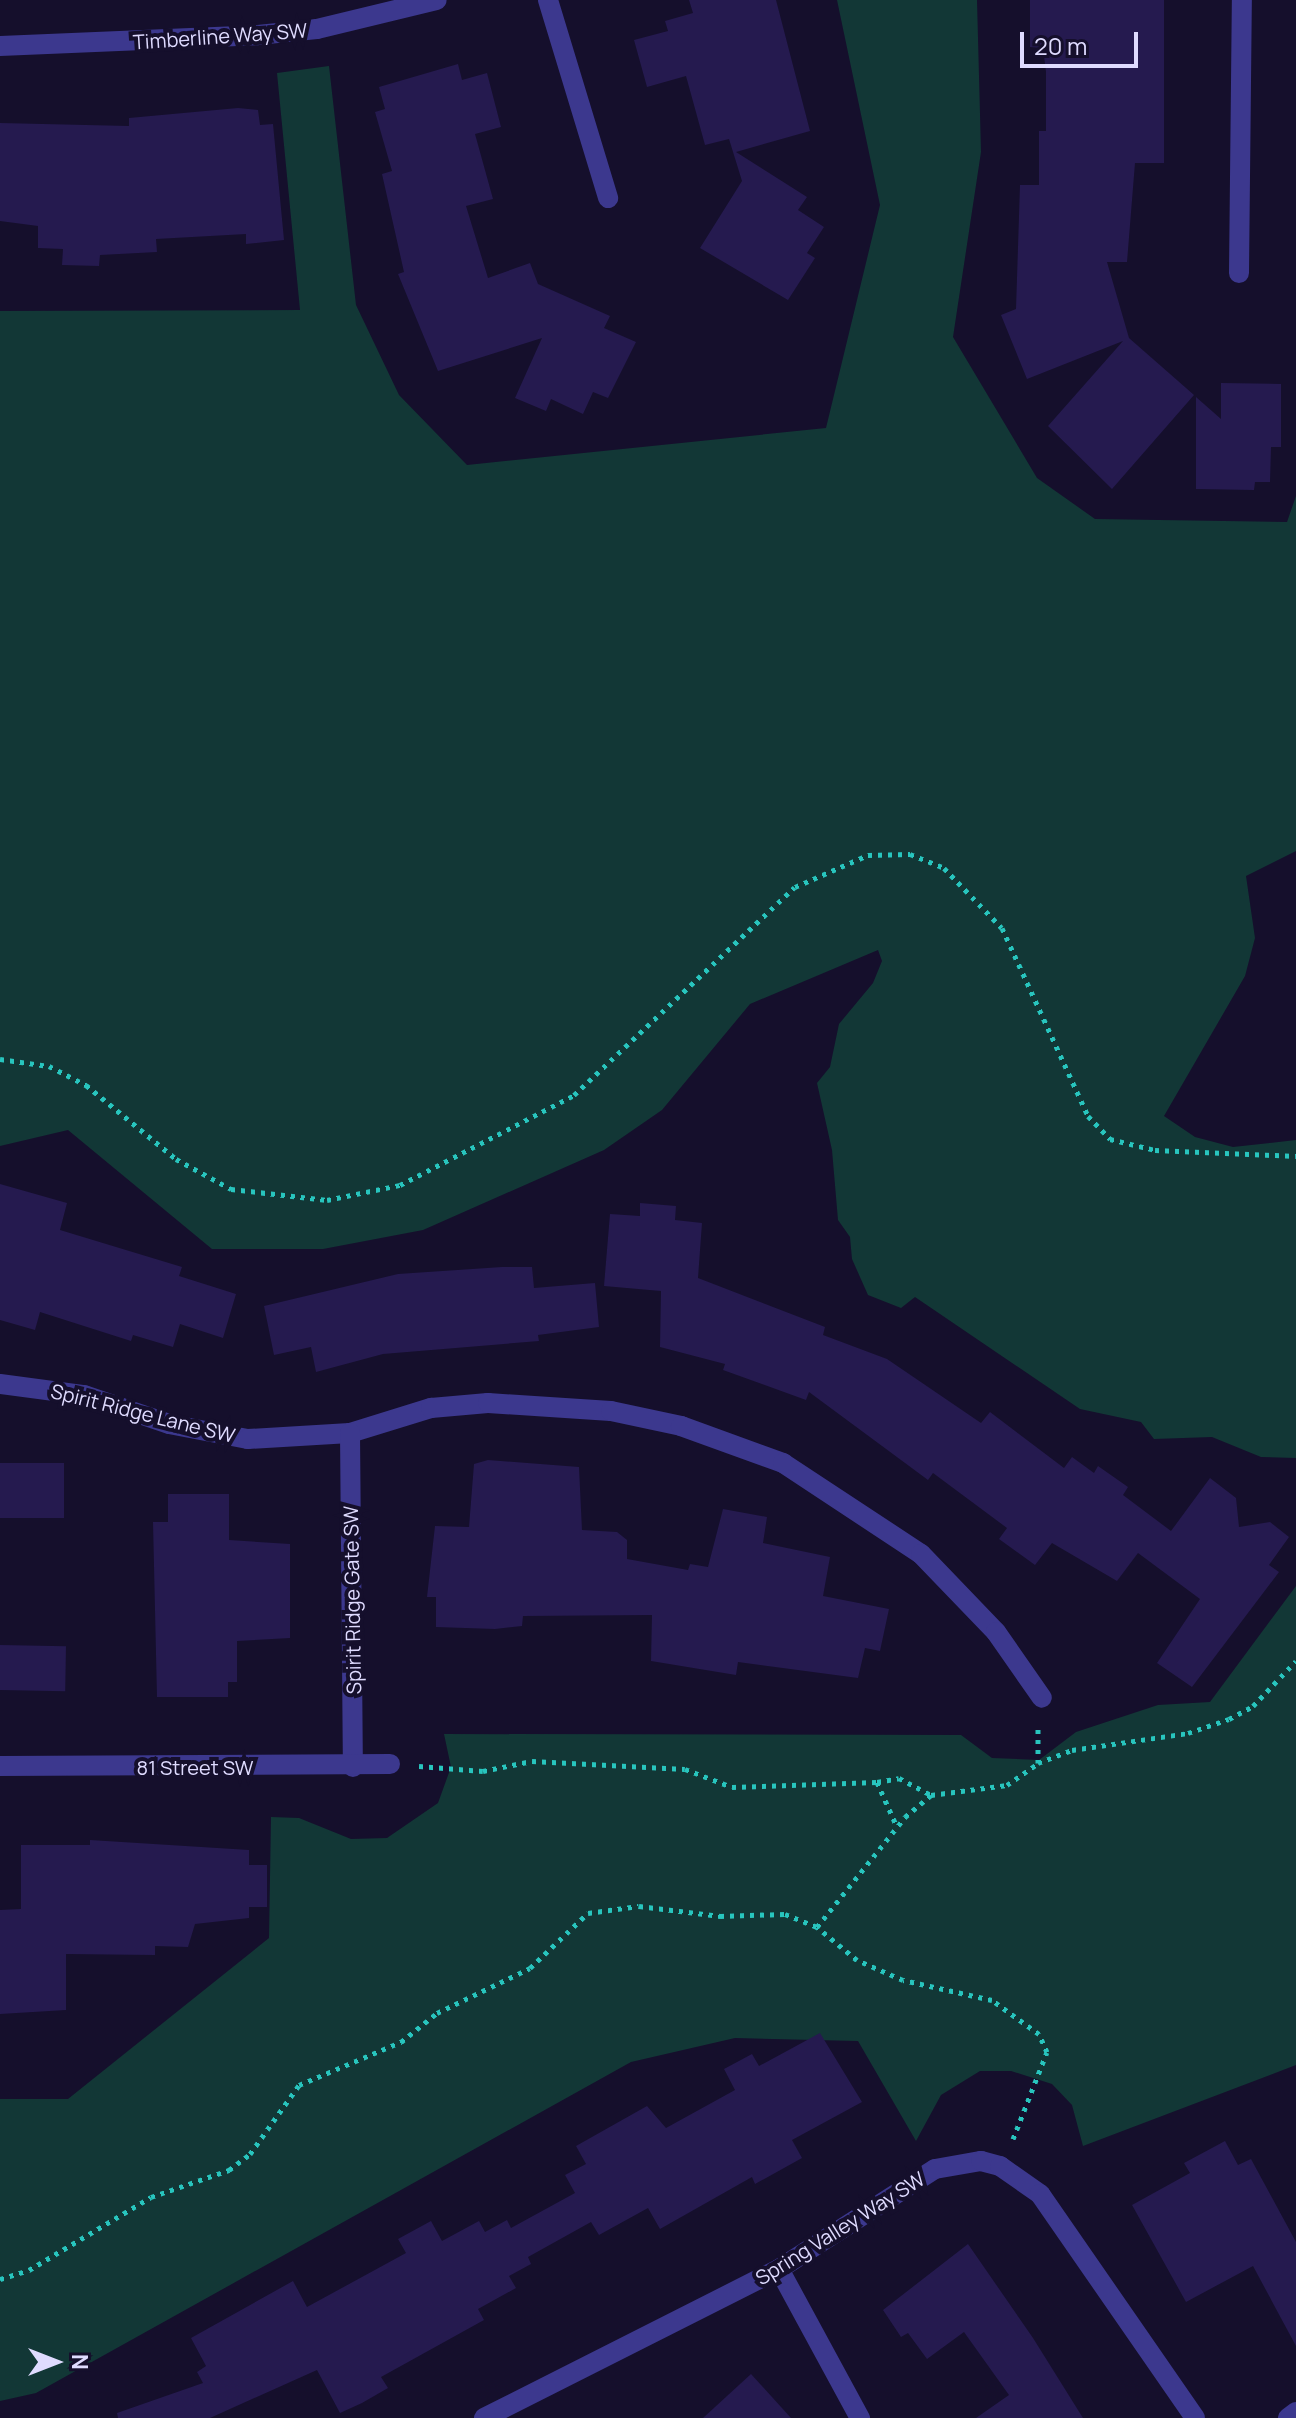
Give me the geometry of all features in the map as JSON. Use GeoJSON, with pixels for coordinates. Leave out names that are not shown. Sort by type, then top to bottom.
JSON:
{"type":"FeatureCollection","features":[{"type":"Feature","properties":{"kind":"street","name":"Timberline Way SW"},"geometry":{"type":"LineString","coordinates":[[0,46],[258,35],[317,29],[437,0]]}},
{"type":"Feature","properties":{"kind":"street"},"geometry":{"type":"LineString","coordinates":[[548,0],[608,198]]}},
{"type":"Feature","properties":{"kind":"street"},"geometry":{"type":"LineString","coordinates":[[1239,273],[1242,0]]}},
{"type":"Feature","properties":{"kind":"street","name":"Spirit Ridge Lane SW"},"geometry":{"type":"LineString","coordinates":[[0,1384],[84,1395],[218,1436],[350,1433],[431,1408],[517,1403],[638,1415],[724,1439],[827,1487],[921,1554],[996,1632],[1042,1698]]}},
{"type":"Feature","properties":{"kind":"street","name":"Spirit Ridge Gate SW"},"geometry":{"type":"LineString","coordinates":[[350,1433],[353,1767]]}},
{"type":"Feature","properties":{"kind":"street","name":"81 Street SW"},"geometry":{"type":"LineString","coordinates":[[0,1766],[353,1767],[390,1764]]}},
{"type":"Feature","properties":{"kind":"street","name":"Spring Valley Way SW"},"geometry":{"type":"LineString","coordinates":[[484,2418],[779,2269],[935,2169],[981,2161],[1000,2166]]}},
{"type":"Feature","properties":{"kind":"street"},"geometry":{"type":"LineString","coordinates":[[1000,2166],[1040,2194],[1195,2418]]}},
{"type":"Feature","properties":{"kind":"street"},"geometry":{"type":"LineString","coordinates":[[779,2269],[860,2418]]}},
{"type":"Feature","properties":{"kind":"street"},"geometry":{"type":"LineString","coordinates":[[1288,2418],[1296,2412]]}},
{"type":"Feature","properties":{"kind":"path"},"geometry":{"type":"LineString","coordinates":[[0,1059],[49,1066],[86,1085],[176,1159],[231,1189],[327,1200],[400,1185],[574,1095],[795,887],[868,855],[910,854],[944,868],[1002,928],[1088,1116],[1110,1139],[1182,1152],[1296,1156]]}},
{"type":"Feature","properties":{"kind":"path"},"geometry":{"type":"LineString","coordinates":[[390,1764],[483,1771],[532,1761],[685,1769],[732,1787],[877,1782],[899,1778],[931,1795],[1007,1785],[1038,1763],[1072,1750],[1188,1733],[1229,1719],[1253,1706],[1296,1661]]}},
{"type":"Feature","properties":{"kind":"path"},"geometry":{"type":"LineString","coordinates":[[1038,1763],[1042,1698]]}},
{"type":"Feature","properties":{"kind":"path"},"geometry":{"type":"LineString","coordinates":[[877,1782],[897,1827]]}},
{"type":"Feature","properties":{"kind":"path"},"geometry":{"type":"LineString","coordinates":[[817,1927],[897,1827],[931,1795]]}},
{"type":"Feature","properties":{"kind":"path"},"geometry":{"type":"LineString","coordinates":[[0,2279],[29,2270],[139,2203],[229,2170],[250,2154],[299,2085],[401,2042],[437,2013],[530,1968],[588,1913],[639,1906],[720,1916],[785,1914],[817,1927],[857,1960],[903,1980],[992,2000],[1039,2034],[1047,2052],[1039,2086],[1000,2166]]}},
{"type":"Feature","properties":{"kind":"green space"},"geometry":{"type":"Polygon","coordinates":[[[837,0],[977,0],[981,152],[953,337],[1037,478],[1095,519],[1287,522],[1296,496],[1296,851],[1246,876],[1255,938],[1245,976],[1164,1116],[1195,1137],[1233,1147],[1296,1140],[1296,1458],[1261,1457],[1212,1437],[1154,1439],[1141,1422],[1080,1409],[915,1297],[901,1308],[868,1295],[852,1259],[850,1237],[838,1220],[832,1150],[817,1083],[830,1067],[839,1024],[873,983],[882,961],[878,950],[750,1004],[662,1110],[604,1150],[423,1230],[323,1249],[212,1249],[68,1130],[0,1146],[0,311],[300,310],[277,73],[329,66],[356,305],[399,395],[467,465],[826,428],[880,205],[837,0]]]}},
{"type":"Feature","properties":{"kind":"green space"},"geometry":{"type":"Polygon","coordinates":[[[1296,1586],[1296,2065],[1083,2146],[1072,2105],[1052,2084],[1011,2071],[980,2071],[941,2095],[916,2141],[858,2041],[735,2038],[631,2062],[36,2393],[0,2401],[0,2099],[68,2099],[269,1938],[271,1817],[299,1818],[351,1839],[387,1838],[438,1803],[451,1767],[444,1734],[961,1735],[992,1758],[1039,1760],[1076,1732],[1158,1705],[1210,1702],[1296,1586]]]}},
{"type":"Feature","properties":{"kind":"building"},"geometry":{"type":"Polygon","coordinates":[[[689,0],[776,0],[810,131],[736,152],[807,197],[798,210],[824,227],[807,253],[815,258],[788,300],[700,248],[742,181],[729,139],[705,145],[686,76],[647,87],[634,40],[668,31],[665,21],[693,13],[689,0]]]}},
{"type":"Feature","properties":{"kind":"building"},"geometry":{"type":"Polygon","coordinates":[[[1030,0],[1164,0],[1164,163],[1135,163],[1127,262],[1107,262],[1129,338],[1194,395],[1112,489],[1048,426],[1123,341],[1027,379],[1001,315],[1016,309],[1020,185],[1039,185],[1039,131],[1046,131],[1046,72],[1043,48],[1030,47],[1030,0]]]}},
{"type":"Feature","properties":{"kind":"building"},"geometry":{"type":"Polygon","coordinates":[[[458,64],[462,80],[487,73],[501,127],[475,134],[493,199],[466,206],[488,278],[530,263],[538,284],[610,316],[604,328],[636,342],[608,398],[593,392],[583,414],[551,399],[546,411],[515,398],[542,338],[438,371],[398,274],[404,272],[382,174],[392,171],[375,112],[385,109],[379,87],[458,64]]]}},
{"type":"Feature","properties":{"kind":"building"},"geometry":{"type":"Polygon","coordinates":[[[238,108],[258,110],[260,125],[273,124],[284,240],[246,244],[246,234],[156,239],[157,252],[100,255],[99,266],[62,265],[63,249],[38,248],[38,226],[0,221],[0,123],[129,126],[129,118],[238,108]]]}},
{"type":"Feature","properties":{"kind":"building"},"geometry":{"type":"Polygon","coordinates":[[[1221,383],[1281,384],[1281,447],[1271,447],[1270,482],[1255,482],[1254,490],[1196,489],[1196,397],[1221,419],[1221,383]]]}},
{"type":"Feature","properties":{"kind":"building"},"geometry":{"type":"Polygon","coordinates":[[[0,1184],[67,1203],[60,1230],[182,1267],[179,1276],[236,1294],[223,1338],[180,1324],[173,1347],[133,1335],[131,1341],[40,1312],[35,1330],[0,1320],[0,1184]]]}},
{"type":"Feature","properties":{"kind":"building"},"geometry":{"type":"Polygon","coordinates":[[[640,1203],[676,1206],[675,1220],[702,1223],[698,1278],[825,1327],[823,1335],[887,1359],[981,1423],[990,1412],[1064,1468],[1072,1457],[1094,1473],[1098,1466],[1128,1487],[1123,1495],[1171,1531],[1210,1478],[1236,1498],[1239,1527],[1270,1522],[1289,1537],[1269,1565],[1279,1572],[1192,1687],[1157,1663],[1200,1599],[1138,1553],[1117,1581],[1052,1543],[1035,1565],[999,1539],[1007,1528],[933,1473],[928,1480],[809,1392],[806,1400],[723,1370],[725,1364],[660,1347],[661,1291],[604,1286],[610,1214],[640,1216],[640,1203]]]}},
{"type":"Feature","properties":{"kind":"building"},"geometry":{"type":"Polygon","coordinates":[[[532,1267],[534,1288],[595,1283],[599,1327],[538,1335],[539,1341],[383,1354],[316,1372],[311,1347],[274,1355],[264,1306],[398,1274],[532,1267]]]}},
{"type":"Feature","properties":{"kind":"building"},"geometry":{"type":"Polygon","coordinates":[[[488,1460],[579,1467],[582,1530],[617,1532],[627,1540],[627,1559],[688,1570],[690,1564],[708,1567],[723,1509],[767,1517],[763,1543],[830,1557],[823,1596],[889,1609],[880,1651],[865,1648],[858,1678],[738,1662],[736,1675],[651,1661],[652,1615],[523,1616],[522,1626],[495,1629],[436,1627],[436,1597],[427,1597],[435,1526],[469,1527],[474,1464],[488,1460]]]}},
{"type":"Feature","properties":{"kind":"building"},"geometry":{"type":"Polygon","coordinates":[[[0,1463],[64,1463],[64,1518],[0,1518],[0,1463]]]}},
{"type":"Feature","properties":{"kind":"building"},"geometry":{"type":"Polygon","coordinates":[[[168,1494],[229,1494],[229,1540],[290,1544],[290,1638],[237,1641],[237,1682],[228,1682],[228,1697],[157,1697],[153,1522],[168,1522],[168,1494]]]}},
{"type":"Feature","properties":{"kind":"building"},"geometry":{"type":"Polygon","coordinates":[[[0,1645],[66,1646],[65,1691],[0,1690],[0,1645]]]}},
{"type":"Feature","properties":{"kind":"building"},"geometry":{"type":"Polygon","coordinates":[[[90,1840],[249,1850],[249,1865],[267,1865],[267,1907],[249,1907],[249,1918],[195,1924],[188,1947],[155,1946],[155,1955],[66,1954],[66,2010],[0,2014],[0,1910],[21,1909],[21,1845],[90,1845],[90,1840]]]}},
{"type":"Feature","properties":{"kind":"building"},"geometry":{"type":"Polygon","coordinates":[[[820,2033],[862,2102],[792,2140],[802,2158],[755,2184],[752,2177],[660,2229],[648,2208],[599,2235],[591,2222],[528,2257],[531,2264],[509,2276],[516,2288],[478,2309],[484,2320],[381,2377],[388,2388],[362,2403],[340,2413],[317,2370],[210,2418],[118,2418],[117,2413],[203,2383],[197,2372],[206,2366],[191,2338],[293,2281],[307,2307],[406,2253],[398,2239],[431,2221],[442,2241],[479,2221],[485,2232],[507,2220],[511,2228],[575,2193],[565,2175],[586,2164],[576,2146],[647,2106],[666,2128],[735,2090],[724,2069],[752,2054],[759,2066],[820,2033]]]}},
{"type":"Feature","properties":{"kind":"building"},"geometry":{"type":"Polygon","coordinates":[[[1225,2141],[1238,2165],[1251,2159],[1296,2242],[1296,2346],[1253,2266],[1186,2302],[1132,2205],[1190,2173],[1184,2163],[1225,2141]]]}},
{"type":"Feature","properties":{"kind":"building"},"geometry":{"type":"Polygon","coordinates":[[[968,2244],[1083,2418],[976,2418],[1009,2395],[964,2332],[927,2359],[908,2333],[901,2337],[883,2310],[968,2244]]]}},
{"type":"Feature","properties":{"kind":"building"},"geometry":{"type":"Polygon","coordinates":[[[751,2374],[791,2418],[703,2418],[751,2374]]]}}]}
